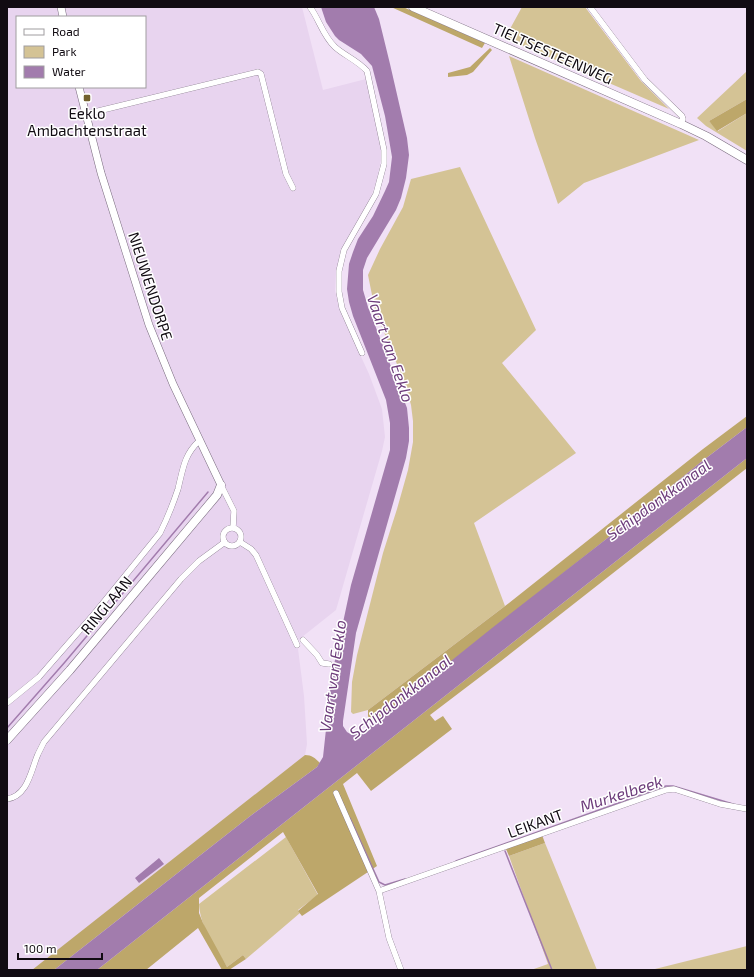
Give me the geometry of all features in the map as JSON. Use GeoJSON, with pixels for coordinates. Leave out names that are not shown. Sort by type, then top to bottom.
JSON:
{"type":"FeatureCollection","features":[{"type":"Feature","properties":{"kind":"main road","name":"TIELTSESTEENWEG"},"geometry":{"type":"LineString","coordinates":[[413,7],[682,124],[747,160]]}},
{"type":"Feature","properties":{"kind":"main road","name":"RINGLAAN"},"geometry":{"type":"LineString","coordinates":[[7,740],[70,670],[217,495],[221,484]]}},
{"type":"Feature","properties":{"kind":"street"},"geometry":{"type":"LineString","coordinates":[[310,7],[325,35],[334,46],[359,63],[367,71],[384,150],[384,164],[376,194],[344,250],[339,271],[339,292],[342,308],[362,353]]}},
{"type":"Feature","properties":{"kind":"street"},"geometry":{"type":"LineString","coordinates":[[590,7],[644,80],[682,116],[682,124]]}},
{"type":"Feature","properties":{"kind":"street"},"geometry":{"type":"LineString","coordinates":[[86,114],[258,72],[261,74],[286,174],[293,188]]}},
{"type":"Feature","properties":{"kind":"street","name":"NIEUWENDORPE"},"geometry":{"type":"LineString","coordinates":[[79,88],[101,173],[149,325],[164,362],[221,484]]}},
{"type":"Feature","properties":{"kind":"street","name":"RINGLAAN"},"geometry":{"type":"LineString","coordinates":[[7,703],[39,677],[79,632],[160,533],[177,490],[187,454],[200,440]]}},
{"type":"Feature","properties":{"kind":"street"},"geometry":{"type":"LineString","coordinates":[[221,484],[234,511],[233,528]]}},
{"type":"Feature","properties":{"kind":"street"},"geometry":{"type":"LineString","coordinates":[[233,528],[240,532],[242,537],[240,542],[237,545],[228,546],[224,542],[223,535],[225,531],[233,528]]}},
{"type":"Feature","properties":{"kind":"street"},"geometry":{"type":"LineString","coordinates":[[7,799],[16,796],[23,789],[28,781],[38,753],[44,742],[166,596],[190,570],[224,542]]}},
{"type":"Feature","properties":{"kind":"street"},"geometry":{"type":"LineString","coordinates":[[240,542],[251,549],[256,555],[298,644]]}},
{"type":"Feature","properties":{"kind":"street"},"geometry":{"type":"LineString","coordinates":[[303,640],[317,655],[322,663],[329,664]]}},
{"type":"Feature","properties":{"kind":"street","name":"LEIKANT"},"geometry":{"type":"LineString","coordinates":[[379,891],[666,790],[674,789],[720,804],[747,809]]}},
{"type":"Feature","properties":{"kind":"street"},"geometry":{"type":"LineString","coordinates":[[336,793],[379,891],[389,938],[401,970]]}},
{"type":"Feature","properties":{"kind":"shaded area"},"geometry":{"type":"Polygon","coordinates":[[[7,7],[302,7],[323,90],[366,79],[381,147],[381,160],[376,183],[368,204],[343,249],[336,273],[335,291],[341,313],[369,374],[382,409],[385,437],[336,610],[297,641],[304,696],[307,744],[305,755],[32,970],[7,970],[7,7]]]}},
{"type":"Feature","properties":{"kind":"shaded area"},"geometry":{"type":"Polygon","coordinates":[[[391,7],[403,7],[485,43],[482,48],[391,7]]]}},
{"type":"Feature","properties":{"kind":"shaded area"},"geometry":{"type":"Polygon","coordinates":[[[490,48],[492,50],[473,72],[467,75],[448,77],[448,73],[470,67],[490,48]]]}},
{"type":"Feature","properties":{"kind":"shaded area"},"geometry":{"type":"Polygon","coordinates":[[[747,99],[747,113],[717,131],[709,121],[747,99]]]}},
{"type":"Feature","properties":{"kind":"shaded area"},"geometry":{"type":"Polygon","coordinates":[[[747,416],[747,427],[372,724],[368,716],[368,710],[509,603],[703,449],[747,416]]]}},
{"type":"Feature","properties":{"kind":"shaded area"},"geometry":{"type":"Polygon","coordinates":[[[747,458],[747,468],[430,715],[435,721],[443,716],[452,729],[371,791],[357,773],[343,784],[377,866],[302,916],[298,911],[318,894],[283,832],[199,898],[199,913],[203,923],[227,967],[243,955],[246,959],[229,970],[222,970],[198,928],[146,970],[97,970],[747,458]]]}},
{"type":"Feature","properties":{"kind":"shaded area"},"geometry":{"type":"Polygon","coordinates":[[[305,755],[313,757],[320,763],[317,767],[249,817],[54,970],[32,970],[305,755]]]}},
{"type":"Feature","properties":{"kind":"shaded area"},"geometry":{"type":"Polygon","coordinates":[[[542,835],[545,843],[509,856],[506,849],[542,835]]]}},
{"type":"Feature","properties":{"kind":"green space"},"geometry":{"type":"Polygon","coordinates":[[[522,7],[585,7],[641,81],[669,109],[505,38],[522,7]]]}},
{"type":"Feature","properties":{"kind":"green space"},"geometry":{"type":"Polygon","coordinates":[[[509,56],[699,140],[584,183],[558,204],[509,56]]]}},
{"type":"Feature","properties":{"kind":"green space"},"geometry":{"type":"Polygon","coordinates":[[[747,71],[747,99],[709,121],[718,131],[747,113],[747,151],[706,126],[697,118],[747,71]]]}},
{"type":"Feature","properties":{"kind":"green space"},"geometry":{"type":"Polygon","coordinates":[[[460,167],[536,330],[502,363],[576,453],[474,523],[505,606],[368,710],[353,714],[351,712],[352,682],[357,655],[383,553],[408,470],[413,442],[411,405],[405,384],[375,310],[368,275],[380,249],[403,207],[411,179],[460,167]]]}},
{"type":"Feature","properties":{"kind":"green space"},"geometry":{"type":"Polygon","coordinates":[[[286,837],[318,895],[298,910],[300,913],[246,959],[243,955],[227,967],[205,929],[199,904],[286,837]]]}},
{"type":"Feature","properties":{"kind":"green space"},"geometry":{"type":"Polygon","coordinates":[[[545,843],[597,970],[531,970],[548,964],[509,856],[545,843]]]}},
{"type":"Feature","properties":{"kind":"green space"},"geometry":{"type":"Polygon","coordinates":[[[747,946],[747,970],[651,970],[747,946]]]}},
{"type":"Feature","properties":{"kind":"water"},"geometry":{"type":"Polygon","coordinates":[[[321,7],[374,7],[379,19],[390,64],[407,138],[409,155],[406,178],[401,198],[396,210],[367,258],[363,270],[363,290],[368,307],[407,408],[409,441],[406,458],[356,633],[343,721],[343,726],[347,732],[352,735],[365,730],[747,427],[747,458],[97,970],[54,970],[249,817],[317,767],[323,757],[332,674],[351,585],[390,450],[390,423],[386,400],[353,316],[347,289],[349,264],[353,252],[358,239],[373,216],[389,182],[392,157],[385,116],[372,66],[361,54],[335,36],[326,22],[321,7]]]}},
{"type":"Feature","properties":{"kind":"water"},"geometry":{"type":"Polygon","coordinates":[[[159,858],[164,864],[139,883],[135,878],[159,858]]]}},
{"type":"Feature","properties":{"kind":"waterway"},"geometry":{"type":"LineString","coordinates":[[7,728],[65,662],[208,492]]}},
{"type":"Feature","properties":{"kind":"waterway","name":"Murkelbeek"},"geometry":{"type":"LineString","coordinates":[[456,861],[666,786],[673,786],[733,804]]}},
{"type":"Feature","properties":{"kind":"waterway"},"geometry":{"type":"LineString","coordinates":[[350,818],[379,882],[385,885],[405,879]]}},
{"type":"Feature","properties":{"kind":"waterway"},"geometry":{"type":"LineString","coordinates":[[505,851],[552,970]]}},
{"type":"Feature","properties":{"kind":"place","name":"Eeklo Ambachtenstraat"},"geometry":{"type":"Point","coordinates":[87,98]}},
{"type":"Feature","properties":{"kind":"water label","name":"Vaart van Eeklo"},"geometry":{"type":"Point","coordinates":[391,348]}},
{"type":"Feature","properties":{"kind":"water label","name":"Schipdonkkanaal"},"geometry":{"type":"Point","coordinates":[658,499]}},
{"type":"Feature","properties":{"kind":"water label","name":"Vaart van Eeklo"},"geometry":{"type":"Point","coordinates":[332,676]}},
{"type":"Feature","properties":{"kind":"water label","name":"Schipdonkkanaal"},"geometry":{"type":"Point","coordinates":[400,696]}}]}
